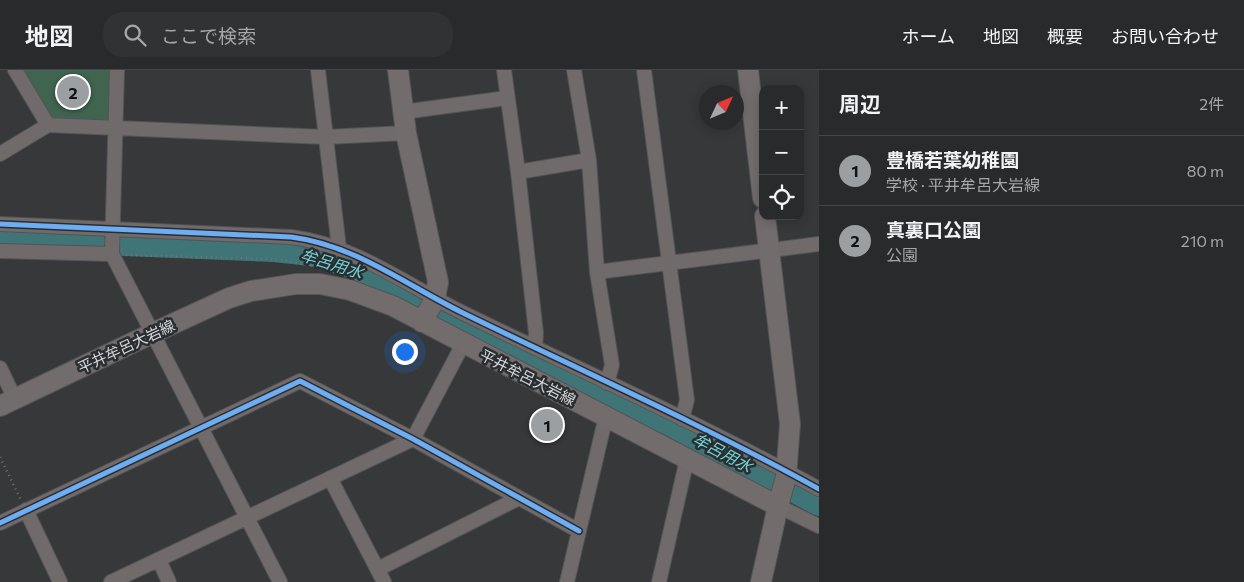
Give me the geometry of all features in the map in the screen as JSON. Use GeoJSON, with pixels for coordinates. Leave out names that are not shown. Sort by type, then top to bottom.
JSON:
{"type":"FeatureCollection","features":[{"type":"Feature","properties":{"kind":"main road"},"geometry":{"type":"LineString","coordinates":[[398,70],[406,132],[436,270],[438,292],[430,308]]}},
{"type":"Feature","properties":{"kind":"main road"},"geometry":{"type":"LineString","coordinates":[[748,70],[760,175]]}},
{"type":"Feature","properties":{"kind":"main road"},"geometry":{"type":"LineString","coordinates":[[761,582],[786,474],[790,424],[765,220]]}},
{"type":"Feature","properties":{"kind":"main road","name":"平井牟呂大岩線"},"geometry":{"type":"LineString","coordinates":[[7,403],[229,298],[274,286],[320,284],[350,290],[377,299],[430,308],[463,344],[687,459],[779,502]]}},
{"type":"Feature","properties":{"kind":"street"},"geometry":{"type":"LineString","coordinates":[[15,70],[48,125]]}},
{"type":"Feature","properties":{"kind":"street"},"geometry":{"type":"LineString","coordinates":[[117,70],[112,254],[280,582]]}},
{"type":"Feature","properties":{"kind":"street"},"geometry":{"type":"LineString","coordinates":[[318,70],[339,248]]}},
{"type":"Feature","properties":{"kind":"street"},"geometry":{"type":"LineString","coordinates":[[504,70],[518,172],[536,333],[535,348]]}},
{"type":"Feature","properties":{"kind":"street"},"geometry":{"type":"LineString","coordinates":[[574,70],[590,160],[597,272],[612,365],[607,383]]}},
{"type":"Feature","properties":{"kind":"street"},"geometry":{"type":"LineString","coordinates":[[644,70],[688,400],[682,419]]}},
{"type":"Feature","properties":{"kind":"street"},"geometry":{"type":"LineString","coordinates":[[403,112],[507,98]]}},
{"type":"Feature","properties":{"kind":"street"},"geometry":{"type":"LineString","coordinates":[[0,154],[48,125],[326,137],[406,132]]}},
{"type":"Feature","properties":{"kind":"street"},"geometry":{"type":"LineString","coordinates":[[518,172],[590,160]]}},
{"type":"Feature","properties":{"kind":"street"},"geometry":{"type":"LineString","coordinates":[[0,224],[291,237],[316,240],[383,268],[430,308],[535,348],[682,419],[786,474],[819,489]]}},
{"type":"Feature","properties":{"kind":"street"},"geometry":{"type":"LineString","coordinates":[[597,272],[819,244]]}},
{"type":"Feature","properties":{"kind":"street"},"geometry":{"type":"LineString","coordinates":[[0,251],[112,254]]}},
{"type":"Feature","properties":{"kind":"street"},"geometry":{"type":"LineString","coordinates":[[111,582],[412,439],[463,344]]}},
{"type":"Feature","properties":{"kind":"street"},"geometry":{"type":"LineString","coordinates":[[0,368],[7,403]]}},
{"type":"Feature","properties":{"kind":"street"},"geometry":{"type":"LineString","coordinates":[[0,523],[300,381],[412,439],[579,531]]}},
{"type":"Feature","properties":{"kind":"street"},"geometry":{"type":"LineString","coordinates":[[567,582],[606,416]]}},
{"type":"Feature","properties":{"kind":"street"},"geometry":{"type":"LineString","coordinates":[[658,582],[687,459]]}},
{"type":"Feature","properties":{"kind":"street"},"geometry":{"type":"LineString","coordinates":[[330,478],[381,576],[519,498]]}},
{"type":"Feature","properties":{"kind":"street"},"geometry":{"type":"LineString","coordinates":[[779,502],[819,526]]}},
{"type":"Feature","properties":{"kind":"street"},"geometry":{"type":"LineString","coordinates":[[26,510],[60,582]]}},
{"type":"Feature","properties":{"kind":"street"},"geometry":{"type":"LineString","coordinates":[[159,560],[169,582]]}},
{"type":"Feature","properties":{"kind":"path"},"geometry":{"type":"LineString","coordinates":[[127,255],[273,259],[320,267]]}},
{"type":"Feature","properties":{"kind":"path"},"geometry":{"type":"LineString","coordinates":[[0,457],[26,510]]}},
{"type":"Feature","properties":{"kind":"green space"},"geometry":{"type":"Polygon","coordinates":[[[23,70],[111,70],[110,122],[55,119],[48,114],[23,70]]]}},
{"type":"Feature","properties":{"kind":"waterway","name":"牟呂用水"},"geometry":{"type":"LineString","coordinates":[[0,239],[274,250],[311,254],[354,267],[558,374],[666,422],[819,504]]}},
{"type":"Feature","properties":{"kind":"cycle path"},"geometry":{"type":"LineString","coordinates":[[0,224],[291,237],[337,248],[359,257],[463,313],[687,420],[819,489]]}},
{"type":"Feature","properties":{"kind":"cycle path"},"geometry":{"type":"LineString","coordinates":[[0,523],[300,381],[413,439],[579,531]]}},
{"type":"Feature","properties":{"kind":"place","name":"真裏口公園"},"geometry":{"type":"Point","coordinates":[73,92]}},
{"type":"Feature","properties":{"kind":"place","name":"豊橋若葉幼稚園"},"geometry":{"type":"Point","coordinates":[547,425]}}]}
